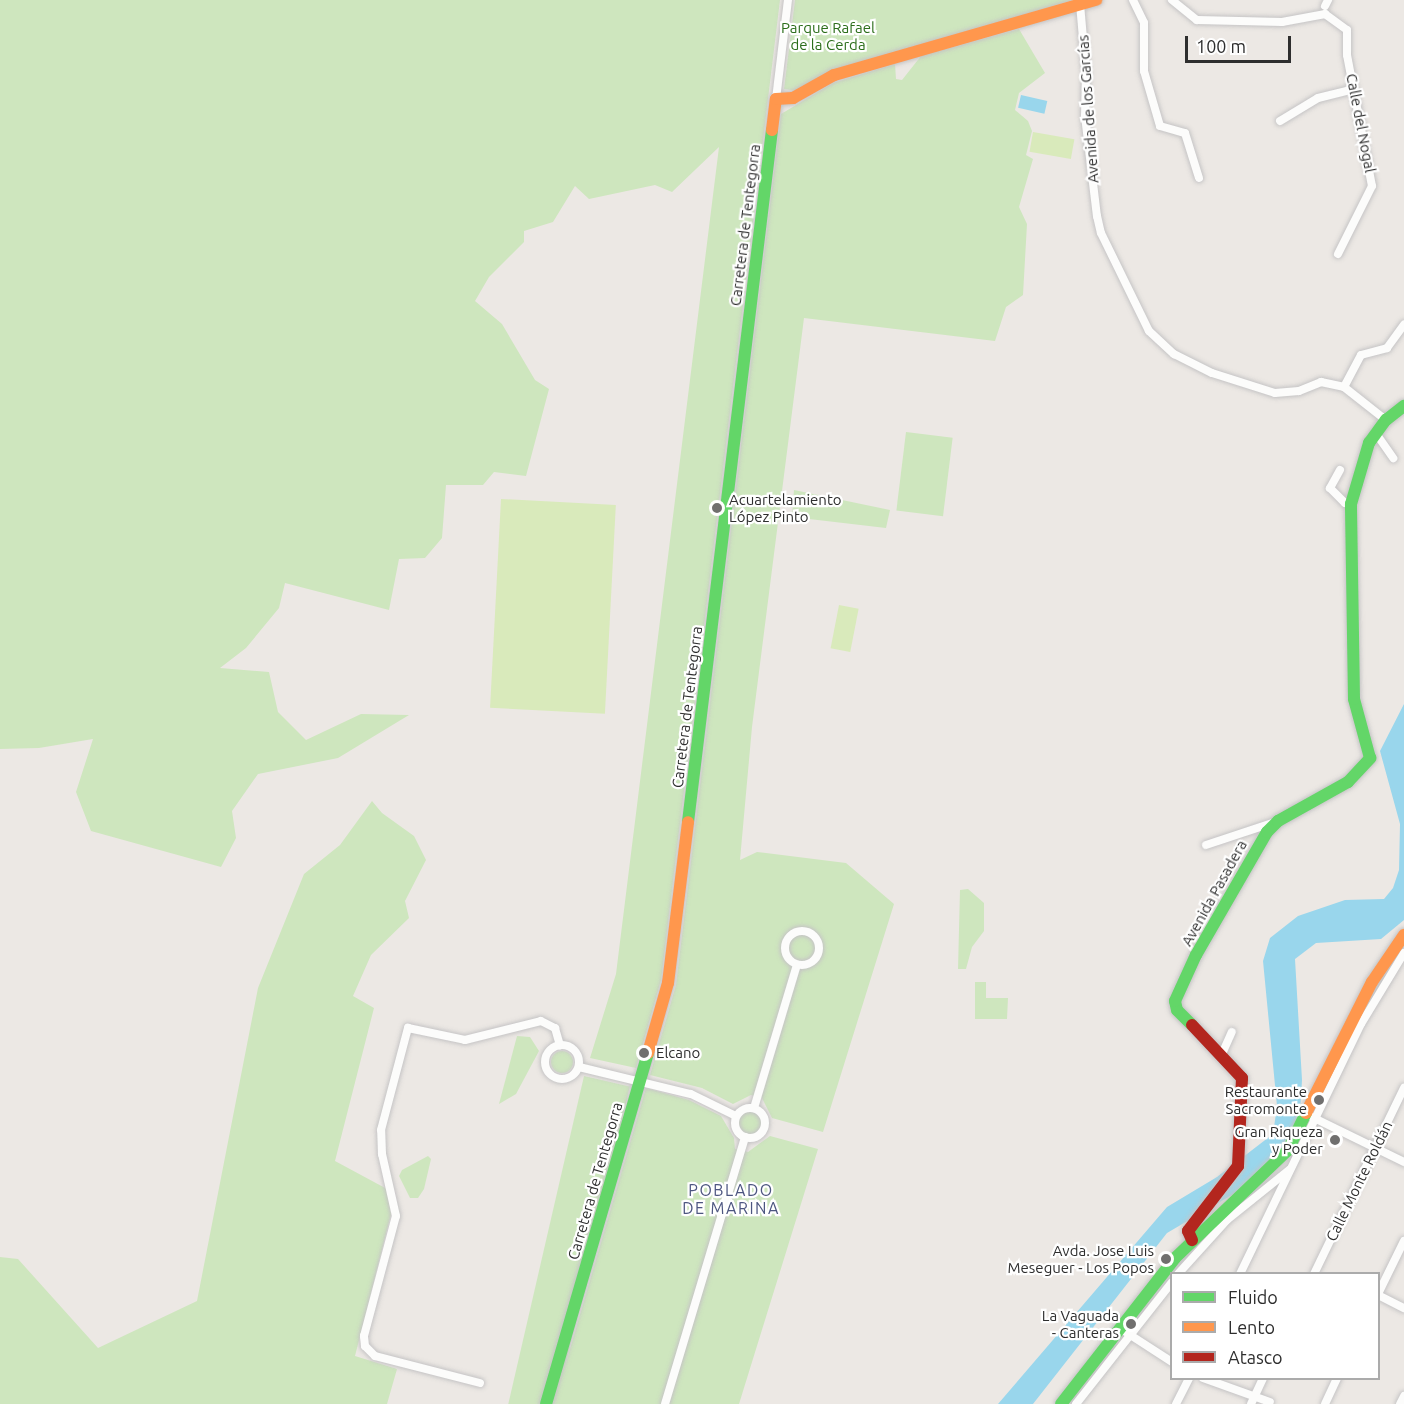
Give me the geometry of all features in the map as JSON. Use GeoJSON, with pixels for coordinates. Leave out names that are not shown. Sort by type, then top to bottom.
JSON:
{"type":"FeatureCollection","features":[{"type":"Feature","properties":{"kind":"main road"},"geometry":{"type":"LineString","coordinates":[[776,99],[794,98],[834,75],[1096,0]]}},
{"type":"Feature","properties":{"kind":"main road","name":"Carretera de Tentegorra"},"geometry":{"type":"LineString","coordinates":[[546,1404],[640,1080],[670,967],[776,99]]}},
{"type":"Feature","properties":{"kind":"main road"},"geometry":{"type":"LineString","coordinates":[[1376,432],[1386,420],[1404,406]]}},
{"type":"Feature","properties":{"kind":"main road","name":"Avenida Pasadera"},"geometry":{"type":"LineString","coordinates":[[1192,1240],[1188,1231],[1230,1181],[1239,1160],[1242,1078],[1222,1054],[1177,1010],[1175,1001],[1252,853],[1278,821],[1326,798],[1363,769],[1370,758],[1354,699],[1351,504],[1376,432]]}},
{"type":"Feature","properties":{"kind":"main road"},"geometry":{"type":"LineString","coordinates":[[1059,1404],[1087,1371],[1126,1333],[1192,1240],[1276,1163],[1293,1142],[1311,1117],[1372,982],[1404,935]]}},
{"type":"Feature","properties":{"kind":"street","name":"Carretera de Tentegorra"},"geometry":{"type":"LineString","coordinates":[[776,99],[788,0]]}},
{"type":"Feature","properties":{"kind":"street"},"geometry":{"type":"LineString","coordinates":[[1133,0],[1144,23],[1144,71],[1160,126],[1185,133],[1199,178]]}},
{"type":"Feature","properties":{"kind":"street","name":"Calle del Nogal"},"geometry":{"type":"LineString","coordinates":[[1172,0],[1191,18],[1282,22],[1332,15],[1347,30],[1354,89],[1372,186],[1338,254]]}},
{"type":"Feature","properties":{"kind":"street","name":"Avenida de los Garcías"},"geometry":{"type":"LineString","coordinates":[[1080,4],[1086,73],[1085,116],[1097,216],[1144,325],[1159,342],[1182,358],[1264,391],[1293,392],[1321,382],[1344,387]]}},
{"type":"Feature","properties":{"kind":"street"},"geometry":{"type":"LineString","coordinates":[[1280,121],[1318,98],[1354,89]]}},
{"type":"Feature","properties":{"kind":"street"},"geometry":{"type":"LineString","coordinates":[[1386,420],[1344,387],[1361,355],[1387,348],[1404,325]]}},
{"type":"Feature","properties":{"kind":"street"},"geometry":{"type":"LineString","coordinates":[[1376,432],[1393,458]]}},
{"type":"Feature","properties":{"kind":"street"},"geometry":{"type":"LineString","coordinates":[[1340,470],[1330,488],[1345,503],[1351,504]]}},
{"type":"Feature","properties":{"kind":"street"},"geometry":{"type":"LineString","coordinates":[[1206,845],[1278,821]]}},
{"type":"Feature","properties":{"kind":"street"},"geometry":{"type":"LineString","coordinates":[[797,932],[808,932],[817,940],[818,956],[809,964],[797,965],[787,957],[785,943],[797,932]]}},
{"type":"Feature","properties":{"kind":"street"},"geometry":{"type":"LineString","coordinates":[[1241,1272],[1291,1168],[1311,1117],[1365,1016],[1404,953]]}},
{"type":"Feature","properties":{"kind":"street"},"geometry":{"type":"LineString","coordinates":[[754,1108],[797,965]]}},
{"type":"Feature","properties":{"kind":"street"},"geometry":{"type":"LineString","coordinates":[[480,1383],[375,1356],[365,1346],[364,1336],[396,1216],[382,1154],[381,1130],[408,1028],[465,1040],[541,1021],[555,1028],[560,1045]]}},
{"type":"Feature","properties":{"kind":"street"},"geometry":{"type":"LineString","coordinates":[[1222,1054],[1232,1032]]}},
{"type":"Feature","properties":{"kind":"street"},"geometry":{"type":"LineString","coordinates":[[560,1045],[574,1050],[580,1065]]}},
{"type":"Feature","properties":{"kind":"street"},"geometry":{"type":"LineString","coordinates":[[560,1045],[546,1055],[549,1073],[565,1079],[580,1065]]}},
{"type":"Feature","properties":{"kind":"street"},"geometry":{"type":"LineString","coordinates":[[580,1065],[699,1096],[736,1116]]}},
{"type":"Feature","properties":{"kind":"street","name":"Calle Monte Roldán"},"geometry":{"type":"LineString","coordinates":[[1315,1272],[1404,1088]]}},
{"type":"Feature","properties":{"kind":"street"},"geometry":{"type":"LineString","coordinates":[[754,1108],[762,1113],[765,1126],[755,1137],[745,1137],[736,1129],[736,1116],[742,1109],[754,1108]]}},
{"type":"Feature","properties":{"kind":"street"},"geometry":{"type":"LineString","coordinates":[[1311,1117],[1404,1162]]}},
{"type":"Feature","properties":{"kind":"street"},"geometry":{"type":"LineString","coordinates":[[666,1404],[745,1137]]}},
{"type":"Feature","properties":{"kind":"street"},"geometry":{"type":"LineString","coordinates":[[1180,1272],[1227,1220],[1291,1168]]}},
{"type":"Feature","properties":{"kind":"street"},"geometry":{"type":"LineString","coordinates":[[1380,1290],[1404,1241]]}},
{"type":"Feature","properties":{"kind":"street"},"geometry":{"type":"LineString","coordinates":[[1076,1404],[1126,1333],[1170,1284]]}},
{"type":"Feature","properties":{"kind":"street"},"geometry":{"type":"LineString","coordinates":[[1380,1295],[1404,1308]]}},
{"type":"Feature","properties":{"kind":"street"},"geometry":{"type":"LineString","coordinates":[[1126,1333],[1170,1361]]}},
{"type":"Feature","properties":{"kind":"street"},"geometry":{"type":"LineString","coordinates":[[1176,1404],[1188,1380]]}},
{"type":"Feature","properties":{"kind":"street"},"geometry":{"type":"LineString","coordinates":[[1208,1380],[1253,1400],[1270,1402]]}},
{"type":"Feature","properties":{"kind":"street"},"geometry":{"type":"LineString","coordinates":[[1253,1400],[1262,1380]]}},
{"type":"Feature","properties":{"kind":"street"},"geometry":{"type":"LineString","coordinates":[[1325,1404],[1336,1380]]}},
{"type":"Feature","properties":{"kind":"street"},"geometry":{"type":"LineString","coordinates":[[1400,1404],[1404,1396]]}},
{"type":"Feature","properties":{"kind":"green space"},"geometry":{"type":"Polygon","coordinates":[[[0,0],[780,0],[661,980],[636,1068],[590,1058],[616,974],[719,147],[672,192],[655,185],[589,199],[575,186],[553,222],[524,231],[524,242],[489,277],[475,301],[502,324],[535,380],[549,389],[526,476],[494,472],[483,485],[446,485],[442,538],[425,558],[399,559],[389,610],[285,583],[279,608],[246,648],[220,668],[269,672],[278,712],[306,740],[361,714],[409,715],[338,758],[258,774],[232,811],[236,838],[221,867],[91,831],[76,792],[93,739],[39,748],[0,749],[0,0]]]}},
{"type":"Feature","properties":{"kind":"green space","name":"Parque Rafael de la Cerda"},"geometry":{"type":"Polygon","coordinates":[[[795,0],[1073,0],[834,71],[799,91],[784,89],[795,0]]]}},
{"type":"Feature","properties":{"kind":"green space"},"geometry":{"type":"Polygon","coordinates":[[[1019,29],[1045,73],[1019,93],[1015,110],[1028,121],[1032,131],[1026,155],[1033,159],[1019,207],[1027,224],[1023,295],[1006,307],[995,341],[804,318],[752,727],[740,860],[757,852],[846,863],[894,904],[823,1132],[772,1118],[762,1098],[751,1095],[733,1104],[702,1088],[650,1075],[676,985],[781,114],[833,83],[895,64],[896,79],[902,80],[921,56],[1019,29]]]}},
{"type":"Feature","properties":{"kind":"green space"},"geometry":{"type":"Polygon","coordinates":[[[1033,132],[1074,139],[1071,159],[1030,152],[1033,132]]]}},
{"type":"Feature","properties":{"kind":"green space"},"geometry":{"type":"Polygon","coordinates":[[[906,432],[953,438],[943,516],[896,510],[906,432]]]}},
{"type":"Feature","properties":{"kind":"green space"},"geometry":{"type":"Polygon","coordinates":[[[794,490],[890,510],[886,528],[792,517],[794,490]]]}},
{"type":"Feature","properties":{"kind":"green space"},"geometry":{"type":"Polygon","coordinates":[[[501,499],[616,505],[605,714],[490,708],[501,499]]]}},
{"type":"Feature","properties":{"kind":"green space"},"geometry":{"type":"Polygon","coordinates":[[[839,605],[859,609],[850,652],[831,648],[839,605]]]}},
{"type":"Feature","properties":{"kind":"green space"},"geometry":{"type":"Polygon","coordinates":[[[372,801],[382,813],[414,836],[426,860],[405,901],[409,918],[371,955],[353,996],[374,1008],[335,1161],[387,1189],[391,1214],[355,1356],[397,1369],[387,1404],[0,1404],[0,1257],[18,1259],[98,1348],[197,1301],[258,988],[304,874],[340,845],[372,801]]]}},
{"type":"Feature","properties":{"kind":"green space"},"geometry":{"type":"Polygon","coordinates":[[[968,889],[984,903],[984,931],[972,947],[966,969],[958,969],[960,890],[968,889]]]}},
{"type":"Feature","properties":{"kind":"green space"},"geometry":{"type":"Polygon","coordinates":[[[975,982],[986,982],[986,998],[1008,998],[1007,1019],[975,1019],[975,982]]]}},
{"type":"Feature","properties":{"kind":"green space"},"geometry":{"type":"Polygon","coordinates":[[[517,1036],[530,1037],[539,1051],[516,1094],[499,1104],[517,1036]]]}},
{"type":"Feature","properties":{"kind":"green space"},"geometry":{"type":"Polygon","coordinates":[[[562,1051],[570,1054],[573,1062],[570,1070],[562,1073],[554,1070],[551,1062],[554,1054],[562,1051]]]}},
{"type":"Feature","properties":{"kind":"green space"},"geometry":{"type":"Polygon","coordinates":[[[584,1076],[630,1087],[557,1404],[508,1404],[584,1076]]]}},
{"type":"Feature","properties":{"kind":"green space"},"geometry":{"type":"Polygon","coordinates":[[[646,1088],[689,1100],[721,1116],[734,1138],[735,1149],[748,1152],[770,1136],[818,1149],[739,1404],[554,1404],[646,1088]]]}},
{"type":"Feature","properties":{"kind":"green space"},"geometry":{"type":"Polygon","coordinates":[[[750,1108],[761,1112],[765,1123],[761,1134],[750,1138],[739,1134],[735,1123],[739,1112],[750,1108]]]}},
{"type":"Feature","properties":{"kind":"green space"},"geometry":{"type":"Polygon","coordinates":[[[428,1156],[431,1159],[424,1189],[418,1198],[410,1198],[399,1176],[402,1170],[428,1156]]]}},
{"type":"Feature","properties":{"kind":"water"},"geometry":{"type":"Polygon","coordinates":[[[1021,95],[1047,101],[1044,114],[1018,108],[1021,95]]]}},
{"type":"Feature","properties":{"kind":"water"},"geometry":{"type":"Polygon","coordinates":[[[1404,704],[1404,920],[1381,939],[1316,943],[1295,959],[1302,1080],[1299,1130],[1254,1182],[1167,1233],[1033,1404],[998,1404],[1167,1207],[1217,1177],[1273,1134],[1277,1106],[1263,961],[1270,938],[1298,916],[1345,900],[1384,899],[1393,888],[1399,870],[1400,824],[1380,751],[1404,704]]]}},
{"type":"Feature","properties":{"kind":"traffic: fast"},"geometry":{"type":"LineString","coordinates":[[688,822],[772,130]]}},
{"type":"Feature","properties":{"kind":"traffic: fast"},"geometry":{"type":"LineString","coordinates":[[1192,1025],[1177,1010],[1175,1001],[1196,955],[1267,832],[1278,821],[1348,782],[1370,758],[1354,699],[1351,504],[1369,443],[1386,420],[1404,406]]}},
{"type":"Feature","properties":{"kind":"traffic: fast"},"geometry":{"type":"LineString","coordinates":[[546,1404],[648,1053]]}},
{"type":"Feature","properties":{"kind":"traffic: fast"},"geometry":{"type":"LineString","coordinates":[[1061,1404],[1175,1258],[1288,1150],[1306,1113]]}},
{"type":"Feature","properties":{"kind":"traffic: slow"},"geometry":{"type":"LineString","coordinates":[[772,130],[776,99],[793,98],[834,75],[1096,0]]}},
{"type":"Feature","properties":{"kind":"traffic: slow"},"geometry":{"type":"LineString","coordinates":[[648,1053],[668,983],[688,822]]}},
{"type":"Feature","properties":{"kind":"traffic: slow"},"geometry":{"type":"LineString","coordinates":[[1306,1113],[1372,982],[1404,935]]}},
{"type":"Feature","properties":{"kind":"traffic: jam"},"geometry":{"type":"LineString","coordinates":[[1192,1025],[1242,1078],[1238,1166],[1188,1231],[1192,1240]]}},
{"type":"Feature","properties":{"kind":"place","name":"Acuartelamiento López Pinto"},"geometry":{"type":"Point","coordinates":[717,508]}},
{"type":"Feature","properties":{"kind":"place","name":"Elcano"},"geometry":{"type":"Point","coordinates":[644,1053]}},
{"type":"Feature","properties":{"kind":"place","name":"Restaurante Sacromonte"},"geometry":{"type":"Point","coordinates":[1319,1100]}},
{"type":"Feature","properties":{"kind":"place","name":"Gran Riqueza y Poder"},"geometry":{"type":"Point","coordinates":[1335,1140]}},
{"type":"Feature","properties":{"kind":"place","name":"Avda. Jose Luis Meseguer - Los Popos"},"geometry":{"type":"Point","coordinates":[1166,1259]}},
{"type":"Feature","properties":{"kind":"place","name":"La Vaguada - Canteras"},"geometry":{"type":"Point","coordinates":[1131,1324]}},
{"type":"Feature","properties":{"kind":"district","name":"POBLADO DE MARINA"},"geometry":{"type":"Point","coordinates":[731,1199]}}]}
